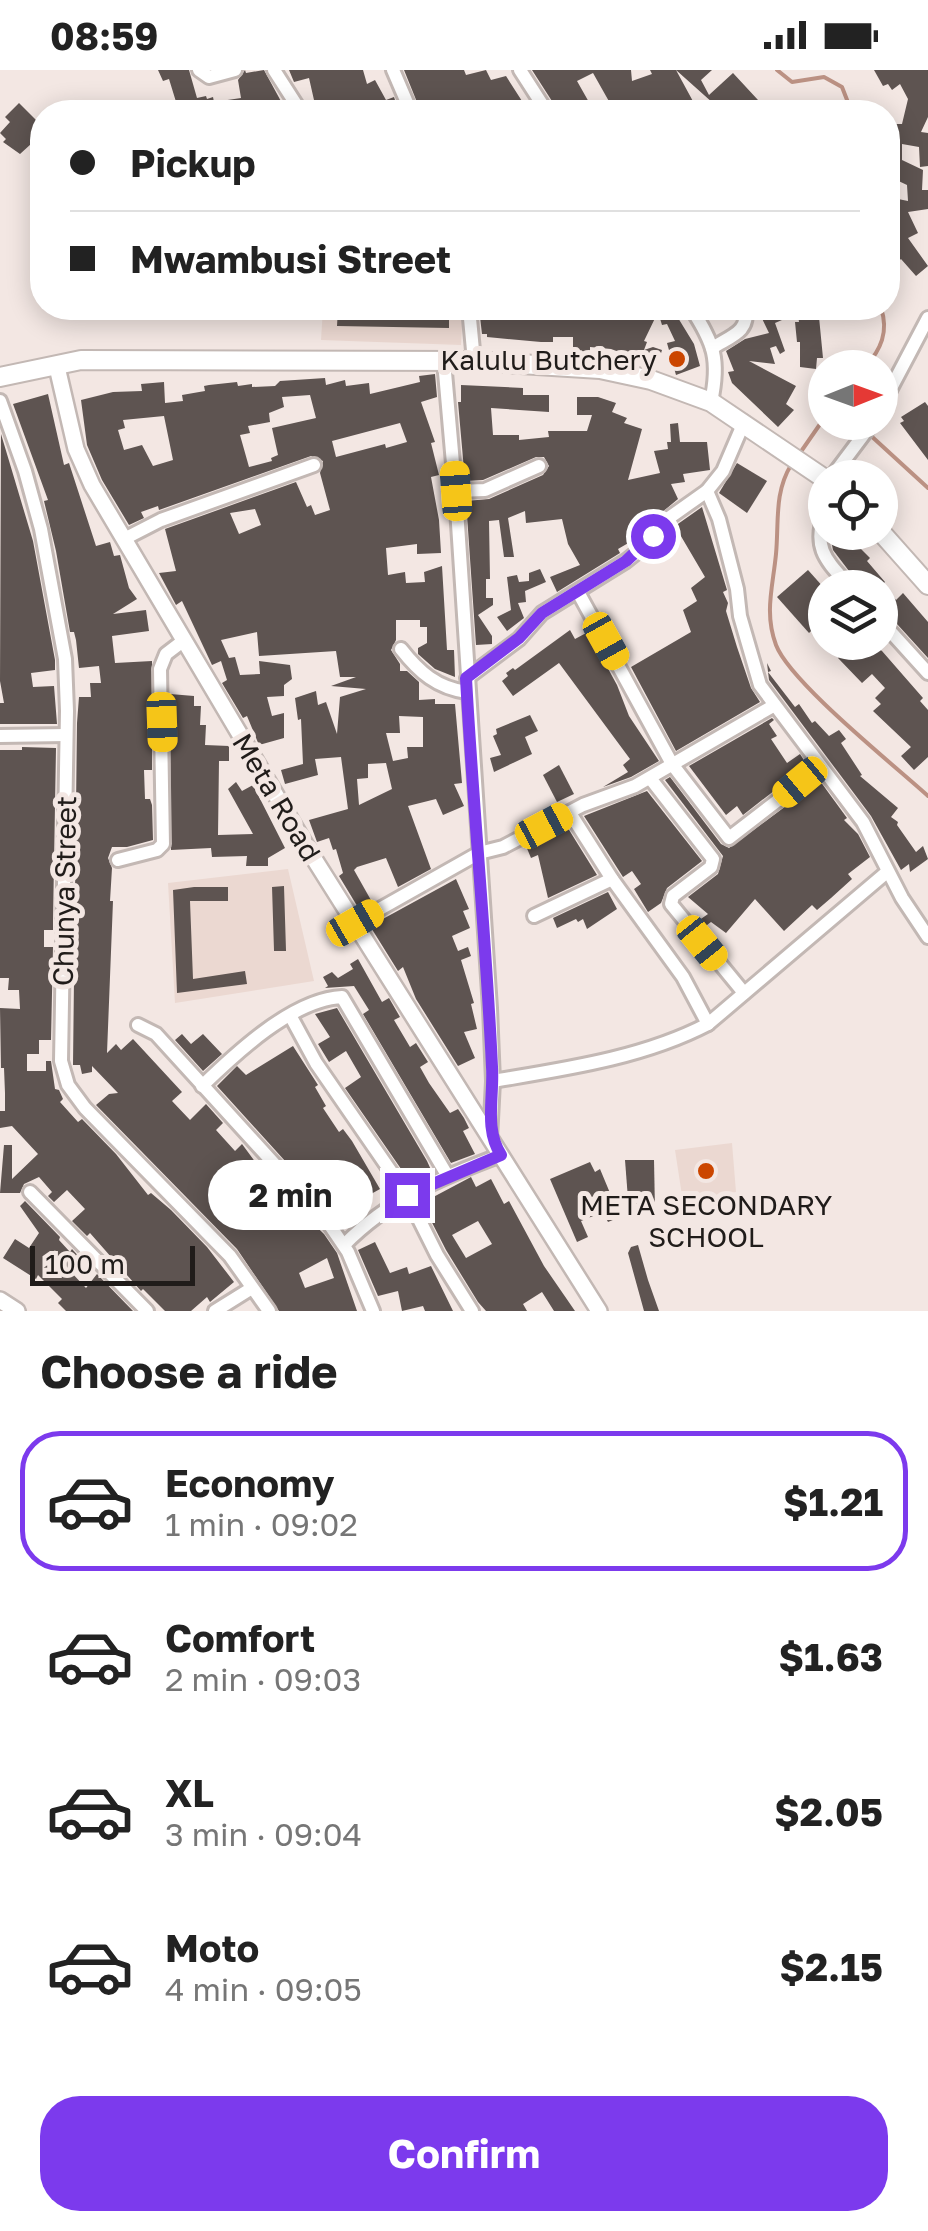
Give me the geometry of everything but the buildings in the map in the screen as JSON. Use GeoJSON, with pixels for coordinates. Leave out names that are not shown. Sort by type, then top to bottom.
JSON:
{"type":"FeatureCollection","features":[{"type":"Feature","properties":{"kind":"main road"},"geometry":{"type":"LineString","coordinates":[[0,378],[81,360],[474,362],[600,369],[651,380],[711,402],[808,465]]}},
{"type":"Feature","properties":{"kind":"main road"},"geometry":{"type":"LineString","coordinates":[[897,550],[928,585]]}},
{"type":"Feature","properties":{"kind":"street"},"geometry":{"type":"LineString","coordinates":[[199,70],[210,77],[236,70]]}},
{"type":"Feature","properties":{"kind":"street"},"geometry":{"type":"LineString","coordinates":[[274,70],[293,100]]}},
{"type":"Feature","properties":{"kind":"street"},"geometry":{"type":"LineString","coordinates":[[394,70],[406,100]]}},
{"type":"Feature","properties":{"kind":"street"},"geometry":{"type":"LineString","coordinates":[[520,70],[539,100]]}},
{"type":"Feature","properties":{"kind":"street"},"geometry":{"type":"LineString","coordinates":[[898,375],[928,318]]}},
{"type":"Feature","properties":{"kind":"street"},"geometry":{"type":"LineString","coordinates":[[470,320],[474,362]]}},
{"type":"Feature","properties":{"kind":"street"},"geometry":{"type":"LineString","coordinates":[[697,320],[717,362],[711,402]]}},
{"type":"Feature","properties":{"kind":"street"},"geometry":{"type":"LineString","coordinates":[[712,348],[742,330],[748,320]]}},
{"type":"Feature","properties":{"kind":"street"},"geometry":{"type":"LineString","coordinates":[[444,362],[456,491],[493,1081],[490,1139]]}},
{"type":"Feature","properties":{"kind":"street","name":"Meta Road"},"geometry":{"type":"LineString","coordinates":[[57,366],[83,468],[355,923],[599,1311]]}},
{"type":"Feature","properties":{"kind":"street","name":"Chunya Street"},"geometry":{"type":"LineString","coordinates":[[0,401],[25,470],[52,578],[64,658],[64,972],[60,1042],[68,1085],[128,1154],[230,1256],[269,1311]]}},
{"type":"Feature","properties":{"kind":"street"},"geometry":{"type":"LineString","coordinates":[[401,648],[424,674],[442,686],[467,685],[542,613],[641,549],[666,520],[707,492],[744,422]]}},
{"type":"Feature","properties":{"kind":"street"},"geometry":{"type":"LineString","coordinates":[[838,460],[860,440]]}},
{"type":"Feature","properties":{"kind":"street"},"geometry":{"type":"LineString","coordinates":[[124,538],[161,520],[314,465]]}},
{"type":"Feature","properties":{"kind":"street"},"geometry":{"type":"LineString","coordinates":[[456,491],[485,490],[539,466]]}},
{"type":"Feature","properties":{"kind":"street"},"geometry":{"type":"LineString","coordinates":[[707,492],[719,519],[738,589],[752,665],[773,706],[863,822],[928,937]]}},
{"type":"Feature","properties":{"kind":"street"},"geometry":{"type":"LineString","coordinates":[[821,550],[836,570]]}},
{"type":"Feature","properties":{"kind":"street"},"geometry":{"type":"LineString","coordinates":[[578,592],[672,764],[730,839],[821,767]]}},
{"type":"Feature","properties":{"kind":"street"},"geometry":{"type":"LineString","coordinates":[[898,640],[928,673]]}},
{"type":"Feature","properties":{"kind":"street"},"geometry":{"type":"LineString","coordinates":[[118,860],[157,850],[162,844],[160,669],[166,654],[183,641]]}},
{"type":"Feature","properties":{"kind":"street"},"geometry":{"type":"LineString","coordinates":[[355,923],[479,852],[502,846],[650,778],[773,706]]}},
{"type":"Feature","properties":{"kind":"street"},"geometry":{"type":"LineString","coordinates":[[0,736],[66,735]]}},
{"type":"Feature","properties":{"kind":"street"},"geometry":{"type":"LineString","coordinates":[[650,778],[713,859],[711,866],[673,896],[671,904],[744,993]]}},
{"type":"Feature","properties":{"kind":"street"},"geometry":{"type":"LineString","coordinates":[[570,812],[612,879],[683,977],[708,1024]]}},
{"type":"Feature","properties":{"kind":"street"},"geometry":{"type":"LineString","coordinates":[[493,1081],[586,1064],[683,1036],[708,1024],[888,872]]}},
{"type":"Feature","properties":{"kind":"street"},"geometry":{"type":"LineString","coordinates":[[534,916],[612,879]]}},
{"type":"Feature","properties":{"kind":"street"},"geometry":{"type":"LineString","coordinates":[[202,1086],[240,1049],[307,1006],[336,997],[346,1000],[447,1175]]}},
{"type":"Feature","properties":{"kind":"street"},"geometry":{"type":"LineString","coordinates":[[291,1017],[316,1063],[407,1195],[472,1311]]}},
{"type":"Feature","properties":{"kind":"street"},"geometry":{"type":"LineString","coordinates":[[138,1025],[156,1034],[329,1224],[344,1245],[372,1311]]}},
{"type":"Feature","properties":{"kind":"street"},"geometry":{"type":"LineString","coordinates":[[344,1245],[407,1195],[501,1155]]}},
{"type":"Feature","properties":{"kind":"street"},"geometry":{"type":"LineString","coordinates":[[30,1192],[147,1311]]}},
{"type":"Feature","properties":{"kind":"street"},"geometry":{"type":"LineString","coordinates":[[216,1311],[252,1288]]}},
{"type":"Feature","properties":{"kind":"street"},"geometry":{"type":"LineString","coordinates":[[0,1300],[17,1311]]}},
{"type":"Feature","properties":{"kind":"shaded area"},"geometry":{"type":"Polygon","coordinates":[[[322,320],[462,320],[461,345],[321,340],[322,320]]]}},
{"type":"Feature","properties":{"kind":"shaded area"},"geometry":{"type":"Polygon","coordinates":[[[288,869],[314,981],[175,1003],[168,883],[288,869]]]}},
{"type":"Feature","properties":{"kind":"shaded area","name":"META SECONDARY SCHOOL"},"geometry":{"type":"Polygon","coordinates":[[[732,1143],[736,1192],[683,1202],[675,1150],[732,1143]]]}},
{"type":"Feature","properties":{"kind":"waterway"},"geometry":{"type":"LineString","coordinates":[[777,70],[792,82],[824,77],[842,87],[847,100]]}},
{"type":"Feature","properties":{"kind":"waterway"},"geometry":{"type":"LineString","coordinates":[[877,350],[883,320]]}},
{"type":"Feature","properties":{"kind":"waterway"},"geometry":{"type":"LineString","coordinates":[[800,453],[809,440]]}},
{"type":"Feature","properties":{"kind":"waterway"},"geometry":{"type":"LineString","coordinates":[[876,440],[928,488]]}},
{"type":"Feature","properties":{"kind":"waterway"},"geometry":{"type":"LineString","coordinates":[[791,465],[780,497],[770,600],[776,645],[785,661],[821,701],[928,796]]}},
{"type":"Feature","properties":{"kind":"place","name":"Kalulu Butchery"},"geometry":{"type":"Point","coordinates":[677,359]}},
{"type":"Feature","properties":{"kind":"place","name":"META SECONDARY SCHOOL"},"geometry":{"type":"Point","coordinates":[706,1171]}},
{"type":"Feature","properties":{"kind":"route"},"geometry":{"type":"LineString","coordinates":[[407,1195],[501,1155],[490,1139],[490,1008],[466,678],[519,638],[542,613],[626,561],[653,536]]}}]}
